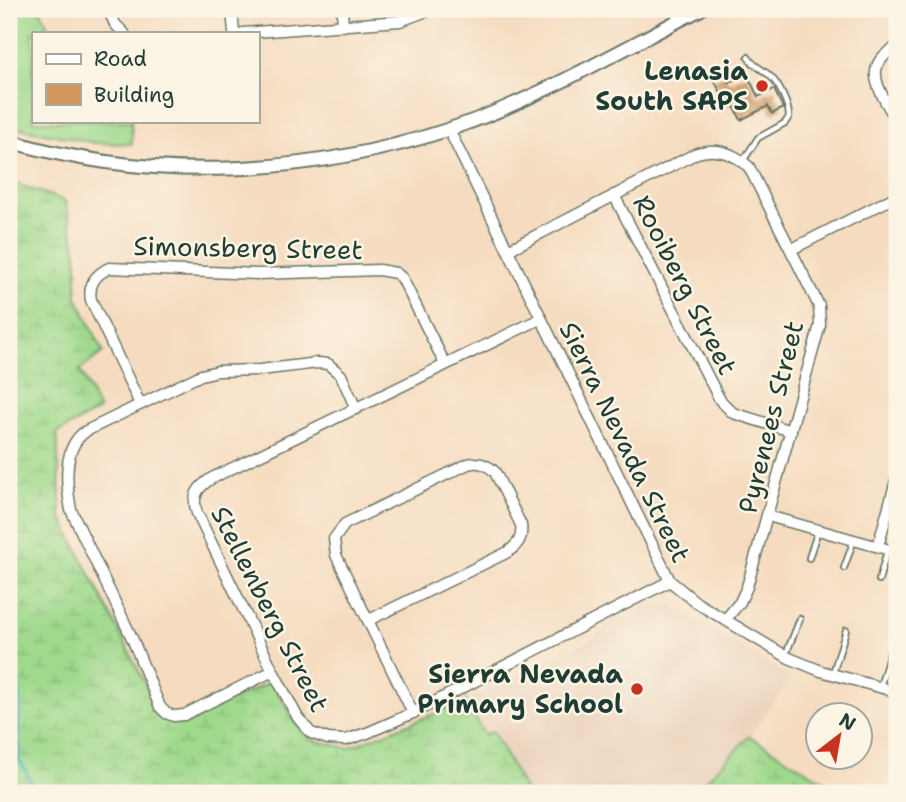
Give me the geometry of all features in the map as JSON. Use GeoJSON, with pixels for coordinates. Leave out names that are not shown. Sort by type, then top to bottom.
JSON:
{"type":"FeatureCollection","features":[{"type":"Feature","properties":{"kind":"street"},"geometry":{"type":"LineString","coordinates":[[108,9],[115,24],[123,32]]}},
{"type":"Feature","properties":{"kind":"street"},"geometry":{"type":"LineString","coordinates":[[232,9],[234,32]]}},
{"type":"Feature","properties":{"kind":"street"},"geometry":{"type":"LineString","coordinates":[[342,9],[343,26]]}},
{"type":"Feature","properties":{"kind":"street"},"geometry":{"type":"LineString","coordinates":[[257,32],[400,21],[432,9]]}},
{"type":"Feature","properties":{"kind":"street"},"geometry":{"type":"LineString","coordinates":[[9,141],[102,162],[161,168],[268,167],[353,155],[449,130],[535,93],[701,9]]}},
{"type":"Feature","properties":{"kind":"street"},"geometry":{"type":"LineString","coordinates":[[897,47],[883,56],[875,74],[878,86],[897,122]]}},
{"type":"Feature","properties":{"kind":"street","name":"Sierra Nevada Street"},"geometry":{"type":"LineString","coordinates":[[449,130],[670,581],[697,603],[785,655],[833,674],[897,692]]}},
{"type":"Feature","properties":{"kind":"street"},"geometry":{"type":"LineString","coordinates":[[508,250],[697,153],[709,150],[730,154],[743,161]]}},
{"type":"Feature","properties":{"kind":"street","name":"Pyrenees Street"},"geometry":{"type":"LineString","coordinates":[[726,619],[744,596],[820,325],[819,306],[792,249],[743,161]]}},
{"type":"Feature","properties":{"kind":"street","name":"Rooiberg Street"},"geometry":{"type":"LineString","coordinates":[[614,195],[727,408],[744,418],[791,431]]}},
{"type":"Feature","properties":{"kind":"street"},"geometry":{"type":"LineString","coordinates":[[792,249],[897,196]]}},
{"type":"Feature","properties":{"kind":"street","name":"Simonsberg Street"},"geometry":{"type":"LineString","coordinates":[[141,404],[91,300],[89,291],[93,282],[109,268],[258,274],[396,273],[406,284],[445,364]]}},
{"type":"Feature","properties":{"kind":"street","name":"Stellenberg Street"},"geometry":{"type":"LineString","coordinates":[[540,319],[202,484],[194,498],[197,513],[273,671],[304,726],[311,733],[323,738],[346,740],[413,713],[670,581]]}},
{"type":"Feature","properties":{"kind":"street"},"geometry":{"type":"LineString","coordinates":[[273,671],[180,716],[166,713],[155,696],[132,638],[75,522],[69,499],[68,456],[74,441],[86,431],[209,373],[328,364],[335,369],[356,409]]}},
{"type":"Feature","properties":{"kind":"street"},"geometry":{"type":"LineString","coordinates":[[369,620],[506,553],[518,544],[521,525],[490,467],[480,462],[468,464],[341,527],[334,539],[335,555],[413,713]]}},
{"type":"Feature","properties":{"kind":"street"},"geometry":{"type":"LineString","coordinates":[[768,516],[888,549],[897,477]]}},
{"type":"Feature","properties":{"kind":"lane"},"geometry":{"type":"LineString","coordinates":[[743,161],[758,138],[785,123],[789,117],[789,109],[770,76],[757,68],[748,57]]}},
{"type":"Feature","properties":{"kind":"lane"},"geometry":{"type":"LineString","coordinates":[[808,558],[818,530]]}},
{"type":"Feature","properties":{"kind":"lane"},"geometry":{"type":"LineString","coordinates":[[844,568],[854,540]]}},
{"type":"Feature","properties":{"kind":"lane"},"geometry":{"type":"LineString","coordinates":[[879,580],[888,549]]}},
{"type":"Feature","properties":{"kind":"lane"},"geometry":{"type":"LineString","coordinates":[[785,655],[800,619]]}},
{"type":"Feature","properties":{"kind":"lane"},"geometry":{"type":"LineString","coordinates":[[833,674],[845,630]]}},
{"type":"Feature","properties":{"kind":"lane"},"geometry":{"type":"LineString","coordinates":[[880,687],[892,646]]}},
{"type":"Feature","properties":{"kind":"shaded area","name":"Sierra Nevada Primary School"},"geometry":{"type":"Polygon","coordinates":[[[651,604],[670,604],[792,678],[749,736],[694,793],[526,793],[493,732],[485,735],[466,701],[595,638],[609,622],[651,604]]]}},
{"type":"Feature","properties":{"kind":"green space"},"geometry":{"type":"Polygon","coordinates":[[[9,9],[40,9],[51,32],[32,32],[32,122],[131,122],[132,144],[95,143],[9,126],[9,9]]]}},
{"type":"Feature","properties":{"kind":"green space"},"geometry":{"type":"Polygon","coordinates":[[[9,181],[65,201],[77,253],[77,297],[103,352],[80,370],[99,410],[57,433],[61,517],[161,715],[181,722],[271,682],[308,739],[348,748],[466,701],[484,735],[493,732],[526,793],[9,793],[9,181]]]}},
{"type":"Feature","properties":{"kind":"green space"},"geometry":{"type":"Polygon","coordinates":[[[749,736],[844,793],[694,793],[749,736]]]}},
{"type":"Feature","properties":{"kind":"building"},"geometry":{"type":"Polygon","coordinates":[[[747,74],[758,97],[774,89],[783,108],[772,114],[768,106],[741,120],[733,104],[728,106],[714,80],[725,75],[729,83],[747,74]]]}},
{"type":"Feature","properties":{"kind":"waterway"},"geometry":{"type":"LineString","coordinates":[[9,635],[17,655],[16,676],[20,696],[18,739],[21,749],[18,759],[40,793]]}},
{"type":"Feature","properties":{"kind":"place","name":"Lenasia South SAPS"},"geometry":{"type":"Point","coordinates":[762,86]}},
{"type":"Feature","properties":{"kind":"place","name":"Sierra Nevada Primary School"},"geometry":{"type":"Point","coordinates":[637,689]}}]}
